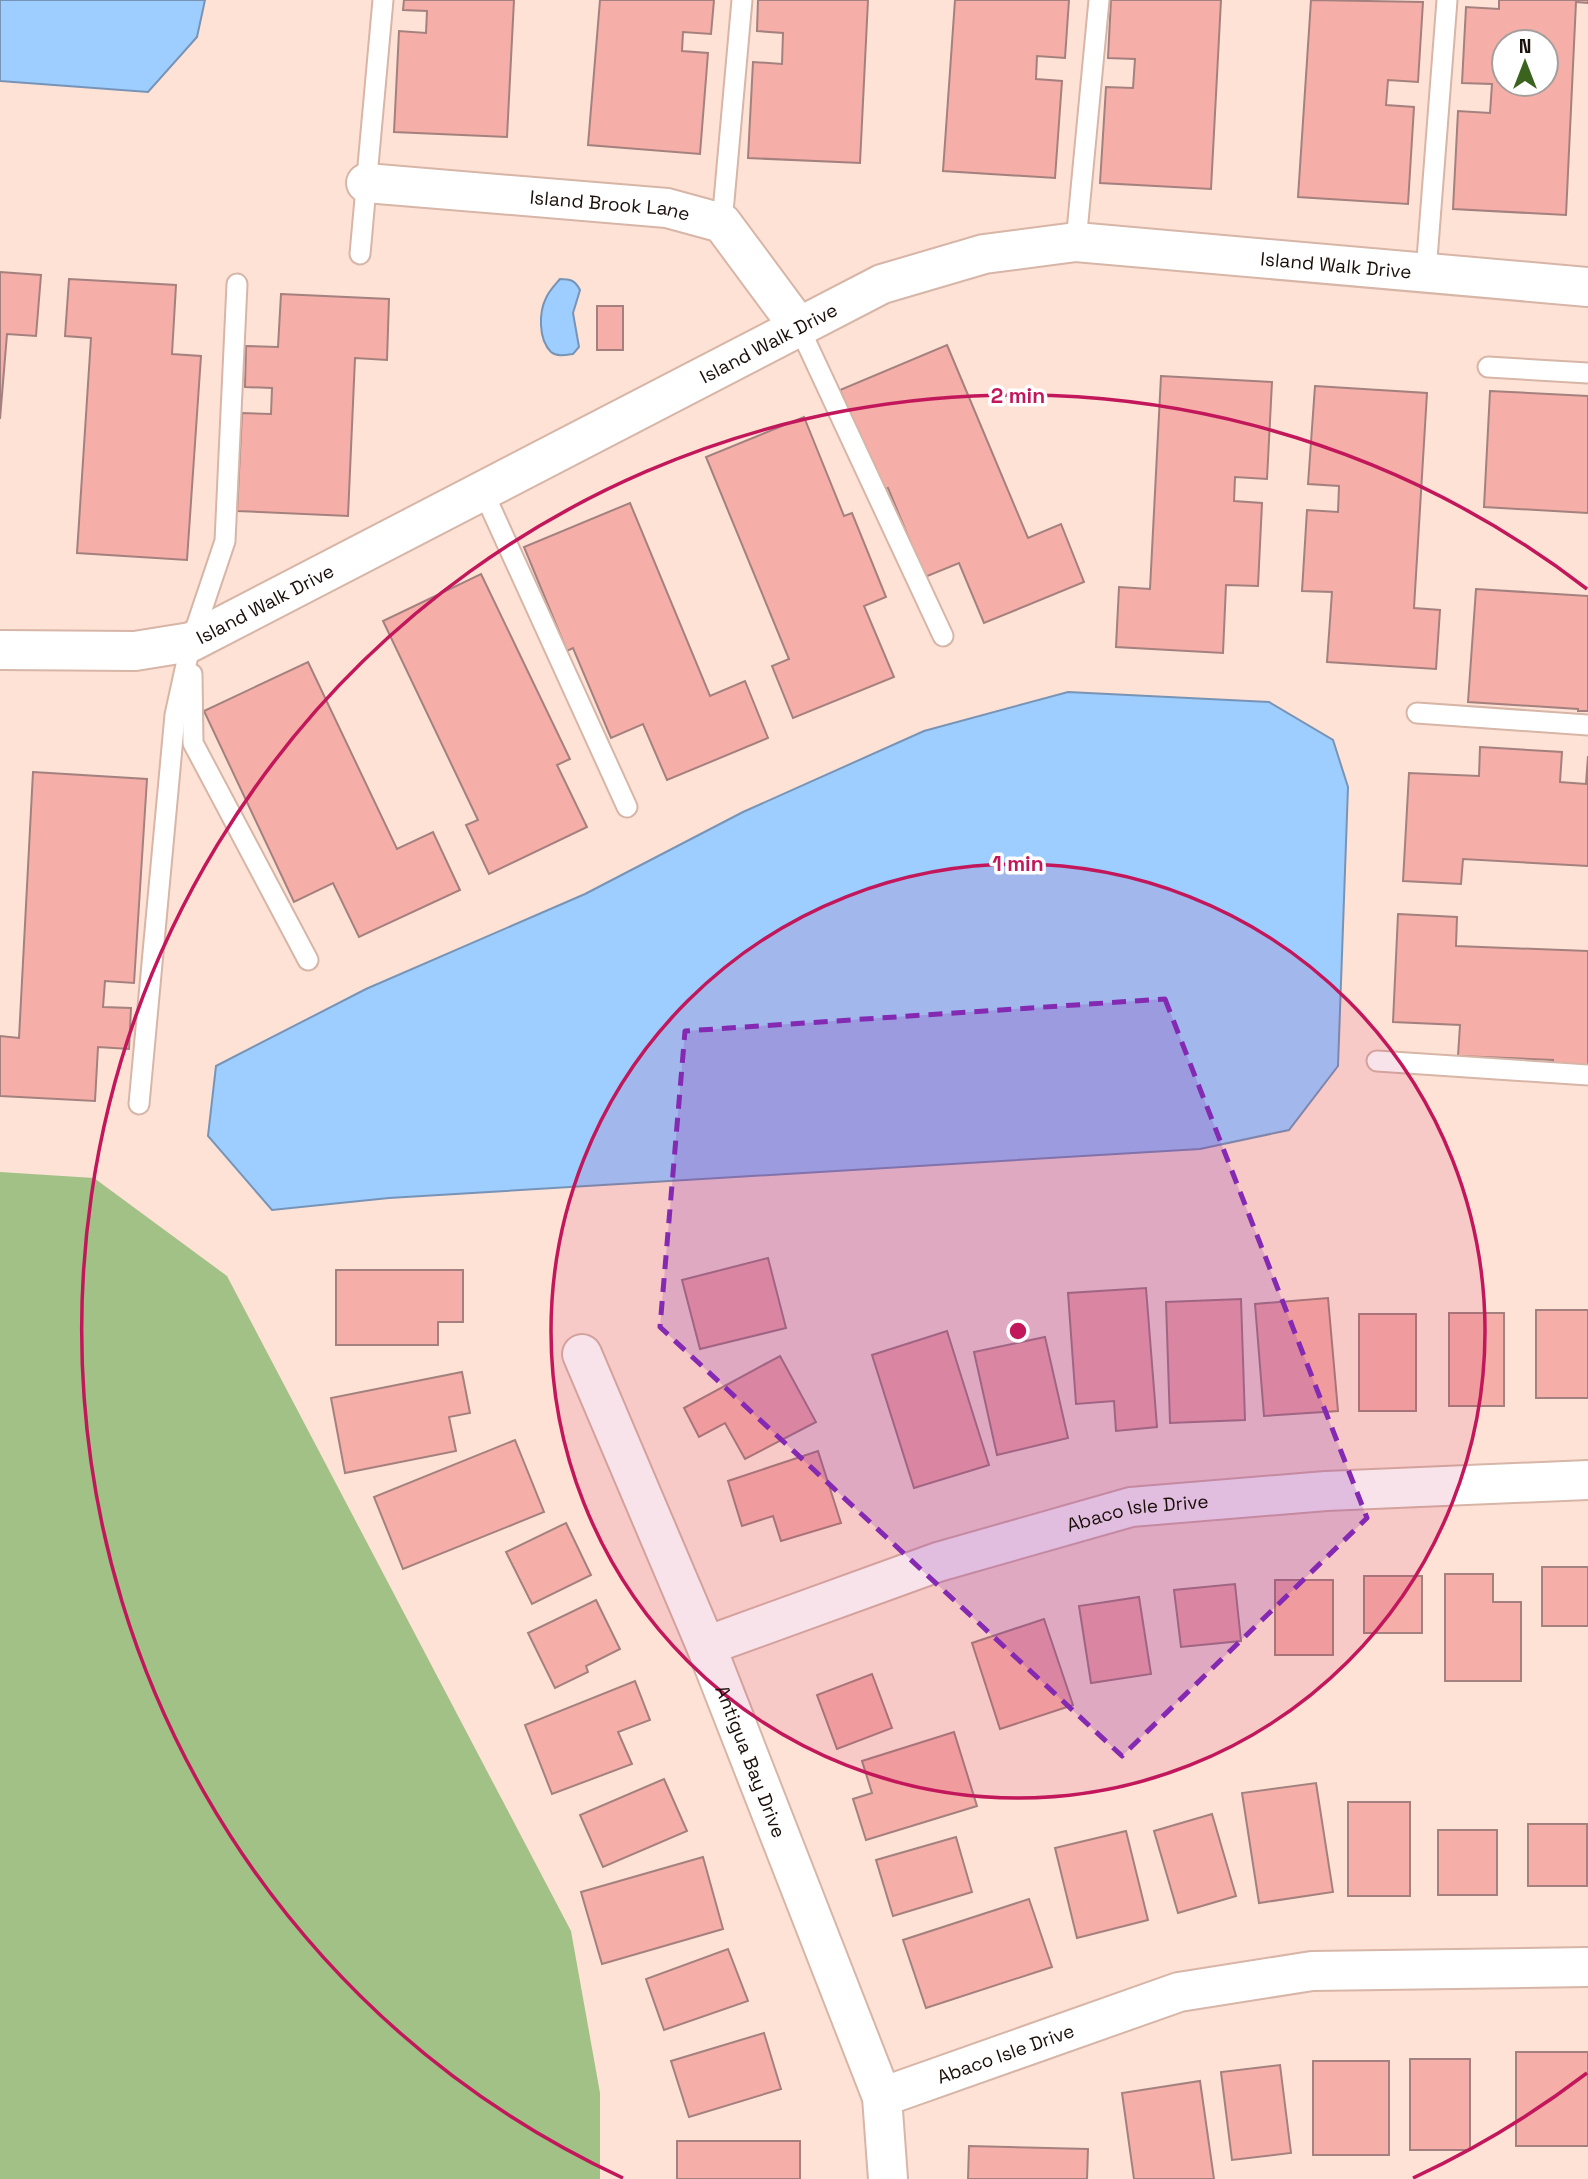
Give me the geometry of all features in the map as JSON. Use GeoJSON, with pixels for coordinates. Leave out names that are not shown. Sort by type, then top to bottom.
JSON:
{"type":"FeatureCollection","features":[{"type":"Feature","properties":{"kind":"street","name":"Island Brook Lane"},"geometry":{"type":"LineString","coordinates":[[366,183],[667,208],[722,223]]}},
{"type":"Feature","properties":{"kind":"street"},"geometry":{"type":"LineString","coordinates":[[722,223],[799,327]]}},
{"type":"Feature","properties":{"kind":"street","name":"Island Walk Drive"},"geometry":{"type":"LineString","coordinates":[[0,650],[135,651],[191,642],[882,284],[984,254],[1076,242],[1588,286]]}},
{"type":"Feature","properties":{"kind":"street","name":"Antigua Bay Drive"},"geometry":{"type":"LineString","coordinates":[[582,1354],[706,1646],[882,2097],[888,2179]]}},
{"type":"Feature","properties":{"kind":"street","name":"Abaco Isle Drive"},"geometry":{"type":"LineString","coordinates":[[706,1646],[938,1562],[1131,1507],[1326,1491],[1588,1480]]}},
{"type":"Feature","properties":{"kind":"street","name":"Abaco Isle Drive"},"geometry":{"type":"LineString","coordinates":[[882,2097],[1180,1992],[1312,1971],[1588,1967]]}},
{"type":"Feature","properties":{"kind":"lane"},"geometry":{"type":"LineString","coordinates":[[360,254],[383,0]]}},
{"type":"Feature","properties":{"kind":"lane"},"geometry":{"type":"LineString","coordinates":[[722,223],[742,0]]}},
{"type":"Feature","properties":{"kind":"lane"},"geometry":{"type":"LineString","coordinates":[[1076,242],[1099,0]]}},
{"type":"Feature","properties":{"kind":"lane"},"geometry":{"type":"LineString","coordinates":[[1426,272],[1447,0]]}},
{"type":"Feature","properties":{"kind":"lane"},"geometry":{"type":"LineString","coordinates":[[139,1104],[175,715],[191,642],[225,541],[237,284]]}},
{"type":"Feature","properties":{"kind":"lane"},"geometry":{"type":"LineString","coordinates":[[799,327],[943,636]]}},
{"type":"Feature","properties":{"kind":"lane"},"geometry":{"type":"LineString","coordinates":[[1488,367],[1588,373]]}},
{"type":"Feature","properties":{"kind":"lane"},"geometry":{"type":"LineString","coordinates":[[484,491],[627,807]]}},
{"type":"Feature","properties":{"kind":"lane"},"geometry":{"type":"LineString","coordinates":[[191,642],[193,743],[308,960]]}},
{"type":"Feature","properties":{"kind":"lane"},"geometry":{"type":"LineString","coordinates":[[1417,713],[1588,724]]}},
{"type":"Feature","properties":{"kind":"lane"},"geometry":{"type":"LineString","coordinates":[[1377,1061],[1588,1075]]}},
{"type":"Feature","properties":{"kind":"highlighted area"},"geometry":{"type":"Polygon","coordinates":[[[1165,999],[1367,1518],[1122,1756],[660,1327],[685,1031],[1165,999]]]}},
{"type":"Feature","properties":{"kind":"green space"},"geometry":{"type":"Polygon","coordinates":[[[0,1172],[94,1178],[227,1276],[571,1931],[600,2093],[600,2179],[0,2179],[0,1172]]]}},
{"type":"Feature","properties":{"kind":"water"},"geometry":{"type":"Polygon","coordinates":[[[0,0],[205,0],[197,37],[148,92],[0,81],[0,0]]]}},
{"type":"Feature","properties":{"kind":"water"},"geometry":{"type":"Polygon","coordinates":[[[560,279],[572,281],[580,290],[573,313],[579,347],[573,354],[553,354],[542,333],[542,311],[546,298],[560,279]]]}},
{"type":"Feature","properties":{"kind":"water"},"geometry":{"type":"Polygon","coordinates":[[[1068,692],[1269,702],[1333,740],[1348,787],[1338,1066],[1289,1130],[1200,1149],[389,1198],[272,1210],[208,1136],[216,1066],[366,989],[585,894],[743,812],[924,731],[1068,692]]]}},
{"type":"Feature","properties":{"kind":"building"},"geometry":{"type":"Polygon","coordinates":[[[404,0],[514,0],[507,137],[394,132],[399,31],[426,33],[427,11],[403,10],[404,0]]]}},
{"type":"Feature","properties":{"kind":"building"},"geometry":{"type":"Polygon","coordinates":[[[600,0],[714,0],[711,34],[683,32],[682,51],[708,53],[700,154],[588,145],[600,0]]]}},
{"type":"Feature","properties":{"kind":"building"},"geometry":{"type":"Polygon","coordinates":[[[758,0],[868,0],[860,163],[748,158],[753,62],[782,64],[783,33],[757,31],[758,0]]]}},
{"type":"Feature","properties":{"kind":"building"},"geometry":{"type":"Polygon","coordinates":[[[955,0],[1069,0],[1065,58],[1037,56],[1036,79],[1062,81],[1055,178],[943,171],[955,0]]]}},
{"type":"Feature","properties":{"kind":"building"},"geometry":{"type":"Polygon","coordinates":[[[1111,0],[1221,0],[1211,189],[1100,183],[1106,87],[1133,88],[1135,59],[1108,58],[1111,0]]]}},
{"type":"Feature","properties":{"kind":"building"},"geometry":{"type":"Polygon","coordinates":[[[1311,0],[1423,2],[1418,82],[1388,80],[1386,105],[1414,107],[1408,204],[1298,197],[1311,0]]]}},
{"type":"Feature","properties":{"kind":"building"},"geometry":{"type":"Polygon","coordinates":[[[1499,0],[1588,0],[1588,3],[1576,2],[1566,215],[1453,209],[1458,111],[1490,113],[1491,98],[1560,98],[1560,28],[1490,28],[1490,84],[1462,83],[1466,7],[1499,9],[1499,0]]]}},
{"type":"Feature","properties":{"kind":"building"},"geometry":{"type":"Polygon","coordinates":[[[0,272],[41,275],[36,336],[7,334],[0,419],[0,272]]]}},
{"type":"Feature","properties":{"kind":"building"},"geometry":{"type":"Polygon","coordinates":[[[69,279],[176,285],[172,354],[201,356],[187,560],[77,553],[91,338],[65,336],[69,279]]]}},
{"type":"Feature","properties":{"kind":"building"},"geometry":{"type":"Polygon","coordinates":[[[281,294],[389,299],[387,360],[355,358],[348,516],[237,511],[242,413],[271,414],[272,388],[245,387],[246,346],[278,347],[281,294]]]}},
{"type":"Feature","properties":{"kind":"building"},"geometry":{"type":"Polygon","coordinates":[[[597,306],[623,306],[623,350],[597,350],[597,306]]]}},
{"type":"Feature","properties":{"kind":"building"},"geometry":{"type":"Polygon","coordinates":[[[947,345],[1028,538],[1061,524],[1084,582],[984,623],[959,563],[925,577],[888,488],[882,490],[840,390],[947,345]]]}},
{"type":"Feature","properties":{"kind":"building"},"geometry":{"type":"Polygon","coordinates":[[[1161,376],[1272,382],[1267,479],[1235,477],[1234,501],[1262,503],[1258,586],[1226,585],[1223,653],[1116,647],[1119,587],[1150,589],[1161,376]]]}},
{"type":"Feature","properties":{"kind":"building"},"geometry":{"type":"Polygon","coordinates":[[[1315,386],[1427,393],[1414,608],[1440,610],[1436,669],[1327,662],[1332,592],[1302,591],[1307,510],[1338,512],[1339,486],[1308,484],[1315,386]]]}},
{"type":"Feature","properties":{"kind":"building"},"geometry":{"type":"Polygon","coordinates":[[[1490,391],[1588,396],[1588,513],[1484,507],[1490,391]]]}},
{"type":"Feature","properties":{"kind":"building"},"geometry":{"type":"Polygon","coordinates":[[[804,417],[844,516],[852,513],[886,597],[864,606],[894,677],[793,718],[772,666],[789,659],[706,457],[804,417]]]}},
{"type":"Feature","properties":{"kind":"building"},"geometry":{"type":"Polygon","coordinates":[[[630,503],[710,696],[745,681],[768,738],[667,780],[643,724],[611,738],[573,648],[567,651],[524,547],[630,503]]]}},
{"type":"Feature","properties":{"kind":"building"},"geometry":{"type":"Polygon","coordinates":[[[481,574],[570,759],[557,765],[587,827],[489,874],[466,825],[478,820],[383,621],[481,574]]]}},
{"type":"Feature","properties":{"kind":"building"},"geometry":{"type":"Polygon","coordinates":[[[1476,589],[1588,596],[1588,711],[1468,702],[1476,589]]]}},
{"type":"Feature","properties":{"kind":"building"},"geometry":{"type":"Polygon","coordinates":[[[308,662],[397,849],[433,832],[460,890],[359,937],[333,883],[294,902],[204,711],[308,662]]]}},
{"type":"Feature","properties":{"kind":"building"},"geometry":{"type":"Polygon","coordinates":[[[1480,747],[1562,752],[1560,782],[1586,784],[1588,756],[1588,866],[1463,859],[1461,884],[1403,881],[1409,773],[1479,776],[1480,747]]]}},
{"type":"Feature","properties":{"kind":"building"},"geometry":{"type":"Polygon","coordinates":[[[33,772],[147,779],[134,983],[105,981],[103,1007],[131,1008],[129,1049],[98,1047],[95,1101],[0,1096],[0,1036],[19,1038],[33,772]]]}},
{"type":"Feature","properties":{"kind":"building"},"geometry":{"type":"Polygon","coordinates":[[[1398,914],[1457,917],[1456,946],[1588,951],[1588,1066],[1553,1064],[1553,1060],[1458,1056],[1460,1025],[1393,1022],[1398,914]]]}},
{"type":"Feature","properties":{"kind":"building"},"geometry":{"type":"Polygon","coordinates":[[[768,1258],[786,1328],[700,1349],[682,1280],[768,1258]]]}},
{"type":"Feature","properties":{"kind":"building"},"geometry":{"type":"Polygon","coordinates":[[[336,1270],[463,1270],[463,1322],[438,1322],[438,1345],[336,1345],[336,1270]]]}},
{"type":"Feature","properties":{"kind":"building"},"geometry":{"type":"Polygon","coordinates":[[[1146,1288],[1157,1427],[1116,1431],[1114,1401],[1076,1404],[1068,1293],[1146,1288]]]}},
{"type":"Feature","properties":{"kind":"building"},"geometry":{"type":"Polygon","coordinates":[[[1328,1298],[1338,1411],[1264,1416],[1255,1304],[1328,1298]]]}},
{"type":"Feature","properties":{"kind":"building"},"geometry":{"type":"Polygon","coordinates":[[[1241,1299],[1245,1420],[1170,1423],[1166,1302],[1241,1299]]]}},
{"type":"Feature","properties":{"kind":"building"},"geometry":{"type":"Polygon","coordinates":[[[1536,1310],[1588,1310],[1588,1398],[1536,1398],[1536,1310]]]}},
{"type":"Feature","properties":{"kind":"building"},"geometry":{"type":"Polygon","coordinates":[[[1449,1313],[1504,1313],[1504,1406],[1449,1406],[1449,1313]]]}},
{"type":"Feature","properties":{"kind":"building"},"geometry":{"type":"Polygon","coordinates":[[[1359,1314],[1416,1314],[1416,1411],[1359,1411],[1359,1314]]]}},
{"type":"Feature","properties":{"kind":"building"},"geometry":{"type":"Polygon","coordinates":[[[947,1331],[989,1465],[914,1488],[872,1355],[947,1331]]]}},
{"type":"Feature","properties":{"kind":"building"},"geometry":{"type":"Polygon","coordinates":[[[1045,1337],[1068,1438],[997,1455],[974,1352],[1045,1337]]]}},
{"type":"Feature","properties":{"kind":"building"},"geometry":{"type":"Polygon","coordinates":[[[780,1356],[816,1422],[745,1459],[725,1423],[699,1437],[684,1408],[780,1356]]]}},
{"type":"Feature","properties":{"kind":"building"},"geometry":{"type":"Polygon","coordinates":[[[462,1372],[470,1413],[449,1417],[456,1451],[345,1473],[331,1398],[462,1372]]]}},
{"type":"Feature","properties":{"kind":"building"},"geometry":{"type":"Polygon","coordinates":[[[515,1440],[544,1512],[403,1569],[374,1497],[515,1440]]]}},
{"type":"Feature","properties":{"kind":"building"},"geometry":{"type":"Polygon","coordinates":[[[818,1451],[841,1523],[781,1541],[773,1516],[742,1526],[728,1481],[818,1451]]]}},
{"type":"Feature","properties":{"kind":"building"},"geometry":{"type":"Polygon","coordinates":[[[566,1523],[591,1575],[532,1604],[506,1552],[566,1523]]]}},
{"type":"Feature","properties":{"kind":"building"},"geometry":{"type":"Polygon","coordinates":[[[1542,1567],[1588,1567],[1588,1626],[1542,1626],[1542,1567]]]}},
{"type":"Feature","properties":{"kind":"building"},"geometry":{"type":"Polygon","coordinates":[[[1445,1574],[1493,1574],[1493,1602],[1521,1602],[1521,1681],[1445,1681],[1445,1574]]]}},
{"type":"Feature","properties":{"kind":"building"},"geometry":{"type":"Polygon","coordinates":[[[1364,1576],[1422,1576],[1422,1633],[1364,1633],[1364,1576]]]}},
{"type":"Feature","properties":{"kind":"building"},"geometry":{"type":"Polygon","coordinates":[[[1275,1580],[1333,1580],[1333,1655],[1275,1655],[1275,1580]]]}},
{"type":"Feature","properties":{"kind":"building"},"geometry":{"type":"Polygon","coordinates":[[[1235,1584],[1241,1641],[1181,1647],[1174,1590],[1235,1584]]]}},
{"type":"Feature","properties":{"kind":"building"},"geometry":{"type":"Polygon","coordinates":[[[1139,1597],[1151,1674],[1091,1683],[1079,1606],[1139,1597]]]}},
{"type":"Feature","properties":{"kind":"building"},"geometry":{"type":"Polygon","coordinates":[[[596,1600],[620,1649],[586,1666],[588,1672],[555,1688],[528,1633],[596,1600]]]}},
{"type":"Feature","properties":{"kind":"building"},"geometry":{"type":"Polygon","coordinates":[[[1044,1619],[1073,1705],[1000,1729],[972,1643],[1044,1619]]]}},
{"type":"Feature","properties":{"kind":"building"},"geometry":{"type":"Polygon","coordinates":[[[872,1674],[892,1728],[837,1749],[817,1695],[872,1674]]]}},
{"type":"Feature","properties":{"kind":"building"},"geometry":{"type":"Polygon","coordinates":[[[635,1681],[650,1720],[618,1732],[632,1764],[552,1794],[525,1725],[635,1681]]]}},
{"type":"Feature","properties":{"kind":"building"},"geometry":{"type":"Polygon","coordinates":[[[954,1732],[977,1806],[866,1840],[853,1799],[872,1793],[862,1761],[954,1732]]]}},
{"type":"Feature","properties":{"kind":"building"},"geometry":{"type":"Polygon","coordinates":[[[664,1779],[687,1831],[603,1867],[580,1815],[664,1779]]]}},
{"type":"Feature","properties":{"kind":"building"},"geometry":{"type":"Polygon","coordinates":[[[1316,1783],[1333,1892],[1259,1903],[1242,1793],[1316,1783]]]}},
{"type":"Feature","properties":{"kind":"building"},"geometry":{"type":"Polygon","coordinates":[[[1348,1802],[1410,1802],[1410,1896],[1348,1896],[1348,1802]]]}},
{"type":"Feature","properties":{"kind":"building"},"geometry":{"type":"Polygon","coordinates":[[[1212,1814],[1236,1896],[1178,1913],[1154,1831],[1212,1814]]]}},
{"type":"Feature","properties":{"kind":"building"},"geometry":{"type":"Polygon","coordinates":[[[1528,1824],[1587,1824],[1587,1886],[1528,1886],[1528,1824]]]}},
{"type":"Feature","properties":{"kind":"building"},"geometry":{"type":"Polygon","coordinates":[[[1438,1830],[1497,1830],[1497,1895],[1438,1895],[1438,1830]]]}},
{"type":"Feature","properties":{"kind":"building"},"geometry":{"type":"Polygon","coordinates":[[[1126,1831],[1148,1920],[1077,1938],[1055,1848],[1126,1831]]]}},
{"type":"Feature","properties":{"kind":"building"},"geometry":{"type":"Polygon","coordinates":[[[956,1837],[972,1892],[893,1916],[876,1860],[956,1837]]]}},
{"type":"Feature","properties":{"kind":"building"},"geometry":{"type":"Polygon","coordinates":[[[703,1857],[723,1929],[602,1964],[581,1892],[703,1857]]]}},
{"type":"Feature","properties":{"kind":"building"},"geometry":{"type":"Polygon","coordinates":[[[1029,1899],[1052,1967],[926,2008],[903,1940],[1029,1899]]]}},
{"type":"Feature","properties":{"kind":"building"},"geometry":{"type":"Polygon","coordinates":[[[728,1949],[748,2001],[664,2030],[646,1979],[728,1949]]]}},
{"type":"Feature","properties":{"kind":"building"},"geometry":{"type":"Polygon","coordinates":[[[764,2033],[781,2089],[689,2117],[671,2061],[764,2033]]]}},
{"type":"Feature","properties":{"kind":"building"},"geometry":{"type":"Polygon","coordinates":[[[1516,2052],[1588,2052],[1588,2146],[1516,2146],[1516,2052]]]}},
{"type":"Feature","properties":{"kind":"building"},"geometry":{"type":"Polygon","coordinates":[[[1410,2059],[1470,2059],[1470,2150],[1410,2150],[1410,2059]]]}},
{"type":"Feature","properties":{"kind":"building"},"geometry":{"type":"Polygon","coordinates":[[[1313,2061],[1389,2061],[1389,2155],[1313,2155],[1313,2061]]]}},
{"type":"Feature","properties":{"kind":"building"},"geometry":{"type":"Polygon","coordinates":[[[1280,2065],[1291,2153],[1232,2160],[1221,2072],[1280,2065]]]}},
{"type":"Feature","properties":{"kind":"building"},"geometry":{"type":"Polygon","coordinates":[[[1200,2081],[1214,2179],[1134,2179],[1122,2093],[1200,2081]]]}},
{"type":"Feature","properties":{"kind":"building"},"geometry":{"type":"Polygon","coordinates":[[[677,2141],[800,2141],[800,2179],[677,2179],[677,2141]]]}},
{"type":"Feature","properties":{"kind":"building"},"geometry":{"type":"Polygon","coordinates":[[[969,2146],[1088,2149],[1087,2179],[968,2179],[969,2146]]]}}]}
